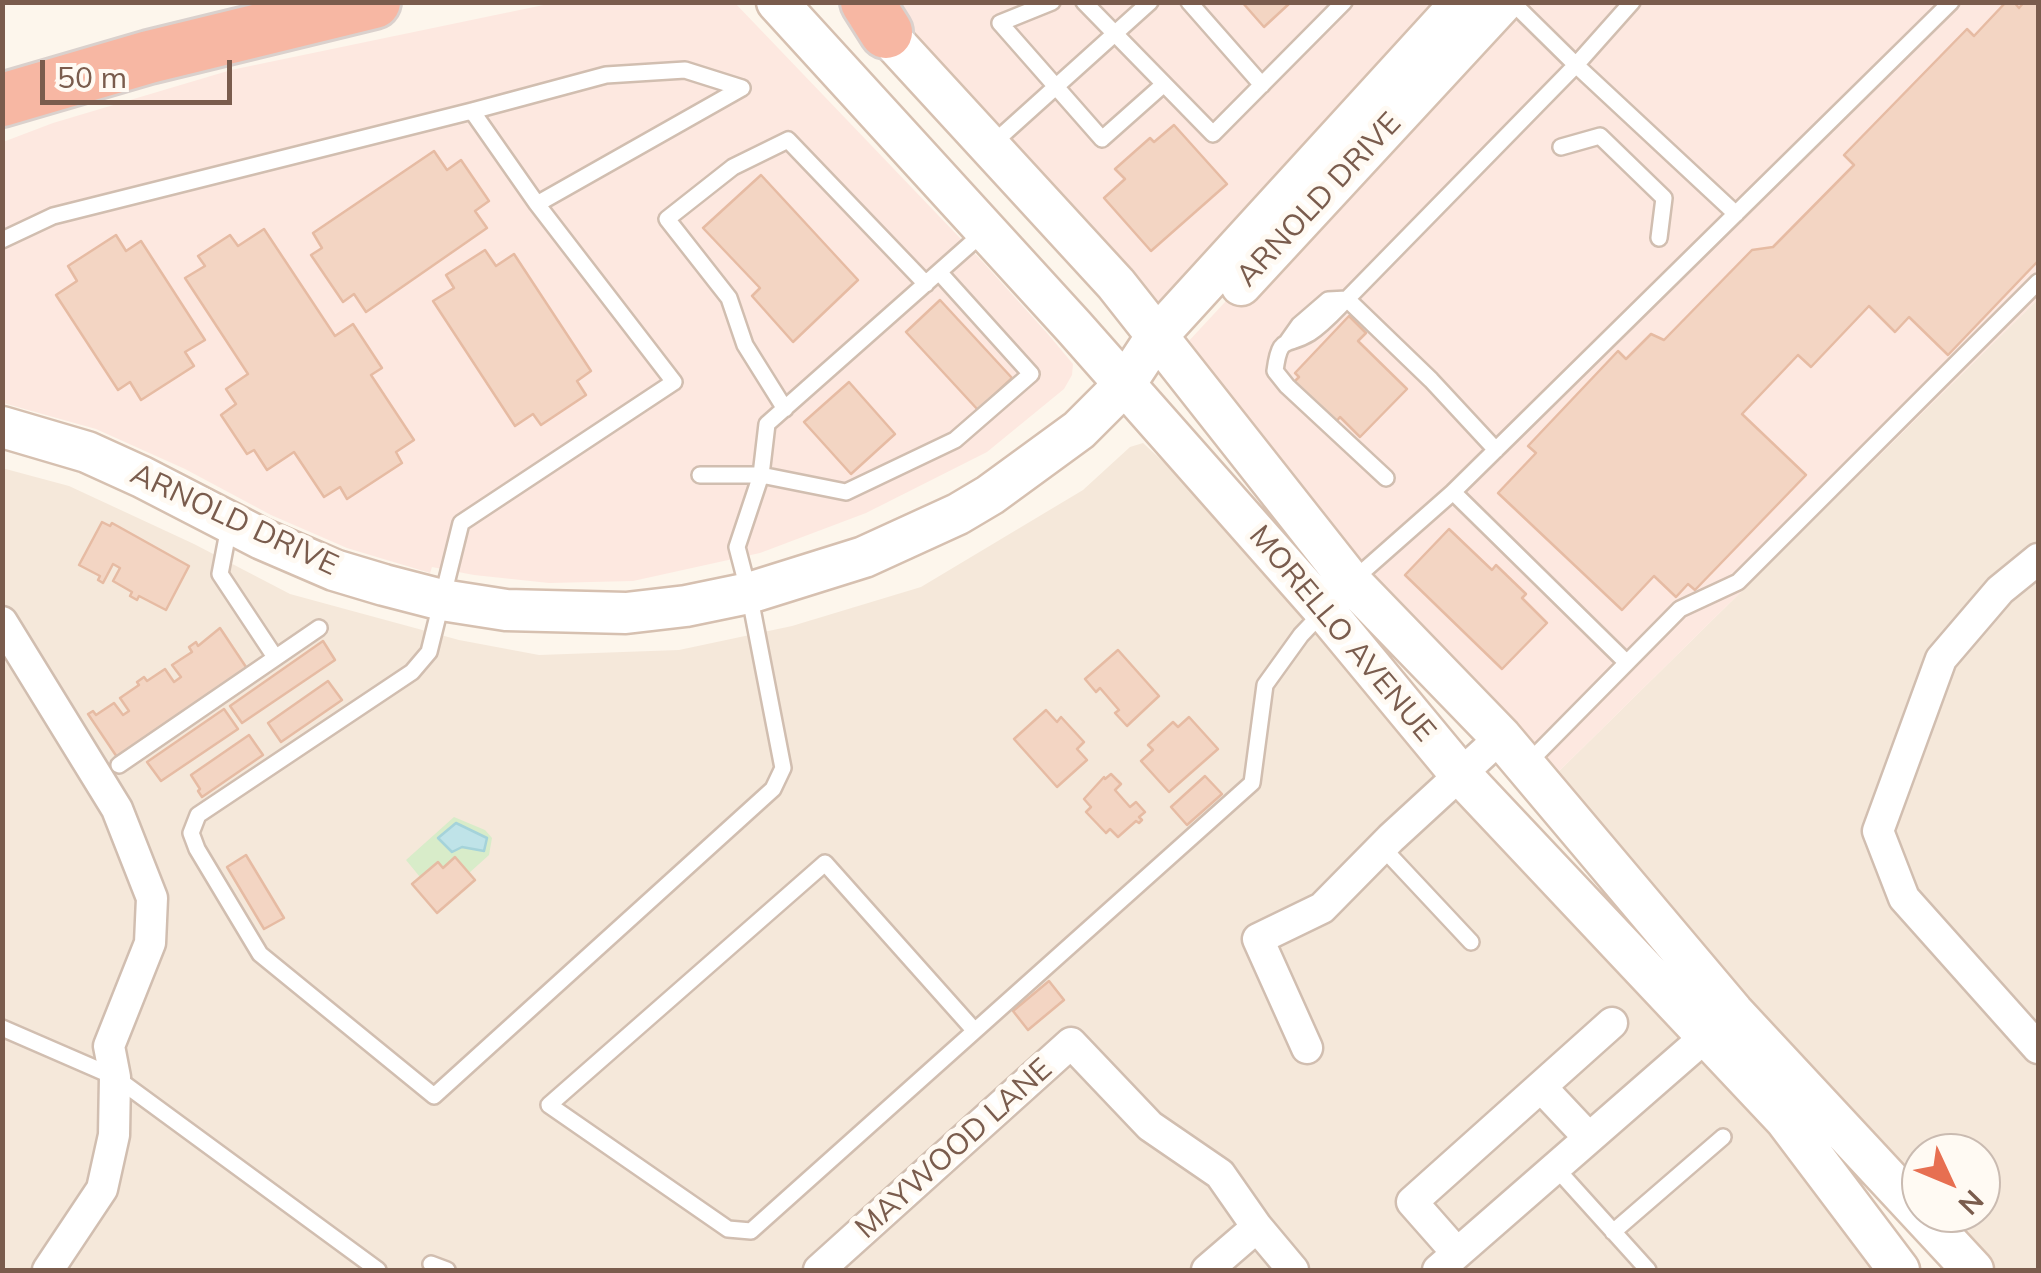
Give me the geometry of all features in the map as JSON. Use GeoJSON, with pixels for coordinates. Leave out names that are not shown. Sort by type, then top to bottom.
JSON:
{"type":"FeatureCollection","features":[{"type":"Feature","properties":{"kind":"highway"},"geometry":{"type":"LineString","coordinates":[[2,100],[149,57],[374,2]]}},
{"type":"Feature","properties":{"kind":"street","name":"MORELLO AVENUE"},"geometry":{"type":"LineString","coordinates":[[778,2],[1125,384],[1337,596],[1514,751],[1900,1270]]}},
{"type":"Feature","properties":{"kind":"street","name":"ARNOLD DRIVE"},"geometry":{"type":"LineString","coordinates":[[1164,347],[1462,2]]}},
{"type":"Feature","properties":{"kind":"street","name":"ARNOLD DRIVE"},"geometry":{"type":"LineString","coordinates":[[2,427],[88,452],[262,539],[334,570],[442,600],[506,610],[626,613],[749,593],[864,557],[958,514],[1079,430],[1503,2]]}},
{"type":"Feature","properties":{"kind":"street","name":"MORELLO AVENUE"},"geometry":{"type":"LineString","coordinates":[[870,12],[1116,284],[1164,347],[1460,774],[1973,1270]]}},
{"type":"Feature","properties":{"kind":"street"},"geometry":{"type":"LineString","coordinates":[[2038,559],[2000,590],[1942,659],[1878,831],[1904,898],[2038,1048]]}},
{"type":"Feature","properties":{"kind":"street"},"geometry":{"type":"LineString","coordinates":[[2,622],[117,809],[152,898],[150,944],[109,1046],[115,1077],[114,1135],[102,1189],[48,1270]]}},
{"type":"Feature","properties":{"kind":"street"},"geometry":{"type":"LineString","coordinates":[[1307,1048],[1258,940],[1322,908],[1460,774],[1514,751]]}},
{"type":"Feature","properties":{"kind":"street"},"geometry":{"type":"LineString","coordinates":[[1612,1023],[1412,1202],[1448,1262],[1720,1023]]}},
{"type":"Feature","properties":{"kind":"street","name":"MAYWOOD LANE"},"geometry":{"type":"LineString","coordinates":[[819,1270],[1071,1044],[1150,1126],[1220,1174],[1257,1228],[1293,1270]]}},
{"type":"Feature","properties":{"kind":"street"},"geometry":{"type":"LineString","coordinates":[[1541,1087],[1589,1138]]}},
{"type":"Feature","properties":{"kind":"street"},"geometry":{"type":"LineString","coordinates":[[1208,1270],[1257,1228]]}},
{"type":"Feature","properties":{"kind":"lane"},"geometry":{"type":"LineString","coordinates":[[1052,2],[1000,23],[1102,139],[1164,84]]}},
{"type":"Feature","properties":{"kind":"lane"},"geometry":{"type":"LineString","coordinates":[[1084,2],[1213,134],[1344,2]]}},
{"type":"Feature","properties":{"kind":"lane"},"geometry":{"type":"LineString","coordinates":[[990,146],[1150,2]]}},
{"type":"Feature","properties":{"kind":"lane"},"geometry":{"type":"LineString","coordinates":[[1189,2],[1262,84]]}},
{"type":"Feature","properties":{"kind":"lane"},"geometry":{"type":"LineString","coordinates":[[1512,2],[1736,214]]}},
{"type":"Feature","properties":{"kind":"lane"},"geometry":{"type":"LineString","coordinates":[[1386,478],[1287,386],[1276,371],[1278,353],[1287,342],[1307,335],[1346,299],[1576,65],[1632,2]]}},
{"type":"Feature","properties":{"kind":"lane"},"geometry":{"type":"LineString","coordinates":[[974,1030],[825,862],[549,1105],[728,1229],[751,1232],[1252,782],[1266,685],[1300,634],[1496,450],[1951,2]]}},
{"type":"Feature","properties":{"kind":"lane"},"geometry":{"type":"LineString","coordinates":[[2,240],[53,216],[606,76],[684,70],[742,88],[537,204]]}},
{"type":"Feature","properties":{"kind":"lane"},"geometry":{"type":"LineString","coordinates":[[472,112],[537,204],[674,382],[461,522],[429,652],[412,672],[198,815],[191,833],[260,954],[434,1096],[773,789],[783,768],[737,547],[761,475],[767,424],[986,230]]}},
{"type":"Feature","properties":{"kind":"lane"},"geometry":{"type":"LineString","coordinates":[[1561,147],[1600,136],[1664,198],[1658,238]]}},
{"type":"Feature","properties":{"kind":"lane"},"geometry":{"type":"LineString","coordinates":[[784,408],[746,344],[729,298],[667,219],[733,167],[788,140],[926,284]]}},
{"type":"Feature","properties":{"kind":"lane"},"geometry":{"type":"LineString","coordinates":[[700,475],[761,475],[846,492],[955,440],[1031,374],[940,272]]}},
{"type":"Feature","properties":{"kind":"lane"},"geometry":{"type":"LineString","coordinates":[[1514,751],[1626,662],[1680,610],[1738,582],[2038,282]]}},
{"type":"Feature","properties":{"kind":"lane"},"geometry":{"type":"LineString","coordinates":[[1346,299],[1431,380],[1496,450]]}},
{"type":"Feature","properties":{"kind":"lane"},"geometry":{"type":"LineString","coordinates":[[1452,492],[1626,662]]}},
{"type":"Feature","properties":{"kind":"lane"},"geometry":{"type":"LineString","coordinates":[[230,522],[220,574],[275,657]]}},
{"type":"Feature","properties":{"kind":"lane"},"geometry":{"type":"LineString","coordinates":[[119,765],[319,628]]}},
{"type":"Feature","properties":{"kind":"lane"},"geometry":{"type":"LineString","coordinates":[[1382,847],[1471,942]]}},
{"type":"Feature","properties":{"kind":"lane"},"geometry":{"type":"LineString","coordinates":[[2,1028],[115,1077],[378,1270]]}},
{"type":"Feature","properties":{"kind":"lane"},"geometry":{"type":"LineString","coordinates":[[1614,1232],[1723,1137]]}},
{"type":"Feature","properties":{"kind":"lane"},"geometry":{"type":"LineString","coordinates":[[1555,1168],[1648,1270]]}},
{"type":"Feature","properties":{"kind":"shaded area"},"geometry":{"type":"Polygon","coordinates":[[[558,2],[735,3],[1047,333],[1073,364],[1064,389],[987,452],[866,513],[760,553],[633,581],[549,583],[432,567],[430,573],[347,548],[96,429],[3,403],[3,142],[53,123],[231,70],[558,2]]]}},
{"type":"Feature","properties":{"kind":"shaded area"},"geometry":{"type":"Polygon","coordinates":[[[867,3],[1462,3],[1156,337],[867,3]]]}},
{"type":"Feature","properties":{"kind":"shaded area"},"geometry":{"type":"Polygon","coordinates":[[[1503,3],[2038,3],[2038,299],[1544,786],[1173,358],[1503,3]]]}},
{"type":"Feature","properties":{"kind":"shaded area"},"geometry":{"type":"Polygon","coordinates":[[[2038,299],[2038,1270],[1973,1270],[1939,1233],[2001,1233],[2001,1133],[1901,1133],[1901,1193],[1733,1012],[1544,786],[2038,299]]]}},
{"type":"Feature","properties":{"kind":"shaded area"},"geometry":{"type":"Polygon","coordinates":[[[1143,443],[1324,610],[1899,1270],[3,1270],[2,468],[69,486],[290,594],[459,640],[539,655],[679,650],[792,626],[921,587],[1083,490],[1130,447],[1143,443]]]}},
{"type":"Feature","properties":{"kind":"green space"},"geometry":{"type":"Polygon","coordinates":[[[454,817],[485,830],[492,838],[489,855],[469,873],[455,857],[443,868],[437,862],[420,877],[406,860],[454,817]]]}},
{"type":"Feature","properties":{"kind":"water"},"geometry":{"type":"Polygon","coordinates":[[[456,823],[487,838],[484,851],[462,847],[452,852],[438,838],[456,823]]]}},
{"type":"Feature","properties":{"kind":"building"},"geometry":{"type":"Polygon","coordinates":[[[1242,2],[1291,2],[1264,27],[1242,2]]]}},
{"type":"Feature","properties":{"kind":"building"},"geometry":{"type":"Polygon","coordinates":[[[2006,2],[2014,2],[2019,8],[2024,2],[2038,2],[2038,261],[1948,355],[1909,317],[1895,332],[1869,306],[1811,367],[1798,355],[1742,414],[1806,475],[1695,590],[1688,584],[1676,597],[1654,576],[1622,610],[1498,493],[1536,453],[1528,446],[1618,351],[1626,359],[1651,334],[1664,340],[1752,250],[1773,247],[1854,165],[1844,155],[1967,29],[1974,36],[2006,2]]]}},
{"type":"Feature","properties":{"kind":"building"},"geometry":{"type":"Polygon","coordinates":[[[1174,125],[1227,184],[1151,251],[1104,198],[1125,179],[1115,169],[1150,138],[1154,142],[1174,125]]]}},
{"type":"Feature","properties":{"kind":"building"},"geometry":{"type":"Polygon","coordinates":[[[434,151],[447,170],[461,160],[489,201],[475,211],[487,228],[366,312],[354,294],[343,302],[311,255],[322,248],[313,233],[434,151]]]}},
{"type":"Feature","properties":{"kind":"building"},"geometry":{"type":"Polygon","coordinates":[[[761,175],[858,280],[793,342],[752,296],[760,288],[703,228],[761,175]]]}},
{"type":"Feature","properties":{"kind":"building"},"geometry":{"type":"Polygon","coordinates":[[[264,229],[335,336],[353,324],[382,368],[371,375],[414,440],[396,452],[402,463],[347,499],[340,487],[324,497],[294,452],[267,470],[254,450],[247,454],[221,415],[236,404],[226,389],[248,374],[185,278],[205,266],[198,256],[230,235],[238,246],[264,229]]]}},
{"type":"Feature","properties":{"kind":"building"},"geometry":{"type":"Polygon","coordinates":[[[116,235],[126,251],[141,241],[205,340],[185,352],[194,366],[141,400],[130,382],[118,390],[56,295],[77,281],[68,266],[116,235]]]}},
{"type":"Feature","properties":{"kind":"building"},"geometry":{"type":"Polygon","coordinates":[[[485,250],[496,266],[514,254],[591,371],[577,381],[586,395],[541,425],[533,414],[515,426],[433,301],[454,288],[446,275],[485,250]]]}},
{"type":"Feature","properties":{"kind":"building"},"geometry":{"type":"Polygon","coordinates":[[[940,300],[1012,378],[978,410],[906,332],[940,300]]]}},
{"type":"Feature","properties":{"kind":"building"},"geometry":{"type":"Polygon","coordinates":[[[1349,316],[1366,333],[1358,341],[1407,389],[1360,437],[1340,417],[1335,423],[1293,383],[1299,377],[1295,373],[1349,316]]]}},
{"type":"Feature","properties":{"kind":"building"},"geometry":{"type":"Polygon","coordinates":[[[849,382],[895,434],[851,474],[804,422],[849,382]]]}},
{"type":"Feature","properties":{"kind":"building"},"geometry":{"type":"Polygon","coordinates":[[[102,522],[110,526],[112,523],[189,566],[166,610],[139,596],[137,600],[130,596],[132,592],[113,581],[120,568],[113,564],[103,583],[98,580],[100,576],[79,565],[102,522]]]}},
{"type":"Feature","properties":{"kind":"building"},"geometry":{"type":"Polygon","coordinates":[[[1449,529],[1492,570],[1496,565],[1526,594],[1522,598],[1547,623],[1502,669],[1405,575],[1449,529]]]}},
{"type":"Feature","properties":{"kind":"building"},"geometry":{"type":"Polygon","coordinates":[[[220,628],[250,673],[119,760],[88,714],[93,711],[96,715],[114,703],[123,715],[129,711],[120,698],[144,677],[147,681],[165,669],[174,682],[181,677],[172,665],[192,652],[189,647],[196,642],[198,646],[220,628]]]}},
{"type":"Feature","properties":{"kind":"building"},"geometry":{"type":"Polygon","coordinates":[[[323,641],[335,660],[242,723],[230,706],[323,641]]]}},
{"type":"Feature","properties":{"kind":"building"},"geometry":{"type":"Polygon","coordinates":[[[1118,650],[1159,696],[1127,726],[1100,688],[1096,692],[1085,679],[1118,650]]]}},
{"type":"Feature","properties":{"kind":"building"},"geometry":{"type":"Polygon","coordinates":[[[328,681],[342,700],[281,742],[268,723],[328,681]]]}},
{"type":"Feature","properties":{"kind":"building"},"geometry":{"type":"Polygon","coordinates":[[[224,709],[238,729],[161,781],[147,762],[224,709]]]}},
{"type":"Feature","properties":{"kind":"building"},"geometry":{"type":"Polygon","coordinates":[[[1046,710],[1057,722],[1061,717],[1084,742],[1077,749],[1087,760],[1057,787],[1014,739],[1046,710]]]}},
{"type":"Feature","properties":{"kind":"building"},"geometry":{"type":"Polygon","coordinates":[[[1189,717],[1218,749],[1169,792],[1141,761],[1153,750],[1148,745],[1173,722],[1178,727],[1189,717]]]}},
{"type":"Feature","properties":{"kind":"building"},"geometry":{"type":"Polygon","coordinates":[[[249,735],[263,755],[202,797],[191,775],[249,735]]]}},
{"type":"Feature","properties":{"kind":"building"},"geometry":{"type":"Polygon","coordinates":[[[1111,774],[1121,784],[1115,790],[1130,807],[1136,802],[1145,812],[1139,823],[1136,821],[1118,837],[1110,829],[1106,833],[1086,812],[1091,807],[1084,799],[1111,774]]]}},
{"type":"Feature","properties":{"kind":"building"},"geometry":{"type":"Polygon","coordinates":[[[1205,776],[1222,794],[1187,825],[1171,807],[1205,776]]]}},
{"type":"Feature","properties":{"kind":"building"},"geometry":{"type":"Polygon","coordinates":[[[246,855],[284,918],[264,929],[227,867],[246,855]]]}},
{"type":"Feature","properties":{"kind":"building"},"geometry":{"type":"Polygon","coordinates":[[[455,857],[475,880],[437,913],[412,884],[438,862],[443,868],[455,857]]]}},
{"type":"Feature","properties":{"kind":"building"},"geometry":{"type":"Polygon","coordinates":[[[1049,981],[1064,1000],[1028,1030],[1013,1011],[1049,981]]]}}]}
